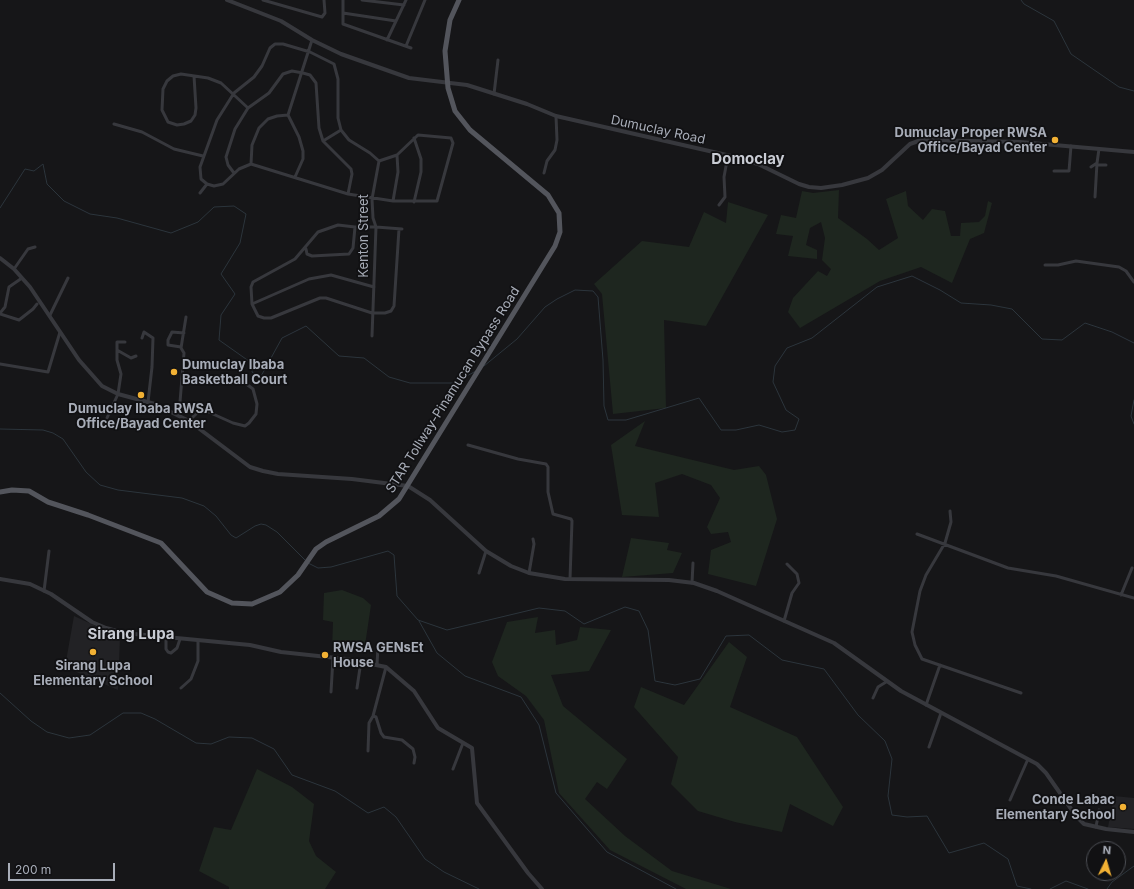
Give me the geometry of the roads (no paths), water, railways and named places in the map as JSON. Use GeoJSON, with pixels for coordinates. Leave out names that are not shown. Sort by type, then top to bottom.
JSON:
{"type":"FeatureCollection","features":[{"type":"Feature","properties":{"kind":"main road","name":"STAR Tollway-Pinamucan Bypass Road"},"geometry":{"type":"LineString","coordinates":[[0,492],[12,490],[29,492],[48,502],[88,514],[161,543],[207,592],[232,603],[252,604],[267,599],[280,592],[298,575],[316,549],[387,511],[399,499],[555,246],[560,232],[559,213],[548,195],[470,130],[455,111],[449,94],[445,67],[446,44],[450,20],[459,0]]}},
{"type":"Feature","properties":{"kind":"street","name":"Dumuclay Road"},"geometry":{"type":"LineString","coordinates":[[228,0],[281,21],[312,40],[354,59],[409,78],[467,85],[527,104],[556,116],[728,155],[758,164],[799,184],[821,188],[868,178],[882,170],[910,144],[921,140],[1020,142],[1134,152]]}},
{"type":"Feature","properties":{"kind":"street"},"geometry":{"type":"LineString","coordinates":[[263,0],[322,17],[325,13],[324,0]]}},
{"type":"Feature","properties":{"kind":"street"},"geometry":{"type":"LineString","coordinates":[[278,4],[281,0]]}},
{"type":"Feature","properties":{"kind":"street"},"geometry":{"type":"LineString","coordinates":[[343,0],[343,24],[411,48]]}},
{"type":"Feature","properties":{"kind":"street"},"geometry":{"type":"LineString","coordinates":[[362,0],[404,5]]}},
{"type":"Feature","properties":{"kind":"street"},"geometry":{"type":"LineString","coordinates":[[387,40],[406,0]]}},
{"type":"Feature","properties":{"kind":"street"},"geometry":{"type":"LineString","coordinates":[[406,46],[425,0]]}},
{"type":"Feature","properties":{"kind":"street"},"geometry":{"type":"LineString","coordinates":[[343,13],[396,21]]}},
{"type":"Feature","properties":{"kind":"street"},"geometry":{"type":"LineString","coordinates":[[295,177],[303,159],[303,151],[299,137],[288,115],[310,52],[312,40]]}},
{"type":"Feature","properties":{"kind":"street"},"geometry":{"type":"LineString","coordinates":[[275,44],[283,44],[310,52],[334,64],[337,70],[338,118],[341,130],[349,140],[370,152],[379,161],[396,155],[418,135],[451,138],[452,140],[437,202],[372,199],[326,189],[295,177],[251,164],[234,173],[224,184],[214,186],[206,184],[201,179],[199,173],[203,156],[217,120],[234,93],[254,77],[262,66],[270,48],[275,44]]}},
{"type":"Feature","properties":{"kind":"street"},"geometry":{"type":"LineString","coordinates":[[494,94],[498,60]]}},
{"type":"Feature","properties":{"kind":"street"},"geometry":{"type":"LineString","coordinates":[[234,173],[228,165],[226,157],[235,130],[248,108],[269,93],[283,74],[292,71],[302,72],[310,75],[316,83],[319,128],[323,141],[351,169],[352,174],[348,194]]}},
{"type":"Feature","properties":{"kind":"street"},"geometry":{"type":"LineString","coordinates":[[194,76],[195,115],[191,120],[184,124],[177,125],[168,122],[164,116],[161,102],[163,89],[167,81],[173,76],[180,74],[194,76],[208,78],[221,83],[234,93],[248,108]]}},
{"type":"Feature","properties":{"kind":"street"},"geometry":{"type":"LineString","coordinates":[[251,164],[252,146],[264,122],[277,116],[288,115]]}},
{"type":"Feature","properties":{"kind":"street"},"geometry":{"type":"LineString","coordinates":[[544,173],[547,161],[555,150],[557,140],[556,116]]}},
{"type":"Feature","properties":{"kind":"street"},"geometry":{"type":"LineString","coordinates":[[114,124],[142,132],[174,149],[203,156]]}},
{"type":"Feature","properties":{"kind":"street"},"geometry":{"type":"LineString","coordinates":[[323,141],[341,130]]}},
{"type":"Feature","properties":{"kind":"street"},"geometry":{"type":"LineString","coordinates":[[414,138],[421,159],[421,172],[414,202]]}},
{"type":"Feature","properties":{"kind":"street"},"geometry":{"type":"LineString","coordinates":[[1054,171],[1069,171],[1071,146]]}},
{"type":"Feature","properties":{"kind":"street"},"geometry":{"type":"LineString","coordinates":[[1095,197],[1099,149]]}},
{"type":"Feature","properties":{"kind":"street"},"geometry":{"type":"LineString","coordinates":[[394,201],[398,172],[396,155]]}},
{"type":"Feature","properties":{"kind":"street"},"geometry":{"type":"LineString","coordinates":[[719,205],[725,197],[724,177],[728,155]]}},
{"type":"Feature","properties":{"kind":"street","name":"Kenton Street"},"geometry":{"type":"LineString","coordinates":[[372,336],[376,227],[373,218],[372,199],[379,161]]}},
{"type":"Feature","properties":{"kind":"street"},"geometry":{"type":"LineString","coordinates":[[1091,167],[1097,164],[1106,166]]}},
{"type":"Feature","properties":{"kind":"street"},"geometry":{"type":"LineString","coordinates":[[200,193],[206,184]]}},
{"type":"Feature","properties":{"kind":"street"},"geometry":{"type":"LineString","coordinates":[[338,225],[376,227],[400,229],[394,306],[391,311],[385,313],[372,313],[326,298],[320,298],[271,318],[258,316],[252,304],[251,287],[253,282],[288,265],[306,249],[318,232],[338,225]]}},
{"type":"Feature","properties":{"kind":"street"},"geometry":{"type":"LineString","coordinates":[[306,249],[308,254],[312,256],[349,254],[353,248],[355,227]]}},
{"type":"Feature","properties":{"kind":"street"},"geometry":{"type":"LineString","coordinates":[[14,269],[28,248],[35,247]]}},
{"type":"Feature","properties":{"kind":"street"},"geometry":{"type":"LineString","coordinates":[[0,258],[14,269],[30,287],[87,371],[102,386],[118,394],[148,402],[188,421],[250,467],[263,471],[386,482],[408,486],[430,500],[486,551],[510,566],[529,573],[570,579],[669,580],[692,583],[717,591],[834,643],[886,682],[1037,764],[1046,773],[1079,820],[1084,824],[1134,832]]}},
{"type":"Feature","properties":{"kind":"street"},"geometry":{"type":"LineString","coordinates":[[1045,266],[1058,266],[1076,260],[1119,267],[1126,271],[1134,282]]}},
{"type":"Feature","properties":{"kind":"street"},"geometry":{"type":"LineString","coordinates":[[252,304],[309,279],[331,275],[374,287]]}},
{"type":"Feature","properties":{"kind":"street"},"geometry":{"type":"LineString","coordinates":[[22,278],[9,287],[5,307],[0,313],[20,320],[33,309],[36,304]]}},
{"type":"Feature","properties":{"kind":"street"},"geometry":{"type":"LineString","coordinates":[[50,316],[68,278]]}},
{"type":"Feature","properties":{"kind":"street"},"geometry":{"type":"LineString","coordinates":[[177,415],[180,402],[184,353],[181,347],[186,317]]}},
{"type":"Feature","properties":{"kind":"street"},"geometry":{"type":"LineString","coordinates":[[0,364],[48,372],[60,332]]}},
{"type":"Feature","properties":{"kind":"street"},"geometry":{"type":"LineString","coordinates":[[142,338],[144,332],[153,338],[152,367],[148,402]]}},
{"type":"Feature","properties":{"kind":"street"},"geometry":{"type":"LineString","coordinates":[[181,347],[168,345],[168,340],[172,332],[184,333]]}},
{"type":"Feature","properties":{"kind":"street"},"geometry":{"type":"LineString","coordinates":[[107,418],[118,394],[121,372],[117,360],[117,342],[125,342]]}},
{"type":"Feature","properties":{"kind":"street"},"geometry":{"type":"LineString","coordinates":[[117,350],[131,358],[136,356]]}},
{"type":"Feature","properties":{"kind":"street"},"geometry":{"type":"LineString","coordinates":[[188,421],[198,412],[204,410],[245,426],[250,423],[256,414],[256,395],[245,383]]}},
{"type":"Feature","properties":{"kind":"street"},"geometry":{"type":"LineString","coordinates":[[468,445],[518,460],[546,464],[548,467],[548,492],[553,514],[571,519],[572,521],[570,579]]}},
{"type":"Feature","properties":{"kind":"street"},"geometry":{"type":"LineString","coordinates":[[950,511],[952,522],[945,543],[926,575],[920,591],[912,632],[919,656],[922,660],[1021,692]]}},
{"type":"Feature","properties":{"kind":"street"},"geometry":{"type":"LineString","coordinates":[[917,534],[945,543],[960,551],[1008,568],[1056,576],[1134,598]]}},
{"type":"Feature","properties":{"kind":"street"},"geometry":{"type":"LineString","coordinates":[[529,573],[534,544],[533,539]]}},
{"type":"Feature","properties":{"kind":"street"},"geometry":{"type":"LineString","coordinates":[[44,591],[49,551]]}},
{"type":"Feature","properties":{"kind":"street"},"geometry":{"type":"LineString","coordinates":[[479,573],[486,551]]}},
{"type":"Feature","properties":{"kind":"street"},"geometry":{"type":"LineString","coordinates":[[692,563],[692,583]]}},
{"type":"Feature","properties":{"kind":"street"},"geometry":{"type":"LineString","coordinates":[[784,621],[792,593],[799,583],[797,574],[788,564]]}},
{"type":"Feature","properties":{"kind":"street"},"geometry":{"type":"LineString","coordinates":[[1122,595],[1132,568]]}},
{"type":"Feature","properties":{"kind":"street"},"geometry":{"type":"LineString","coordinates":[[0,579],[23,582],[44,591],[92,622],[124,633],[250,645],[280,652],[360,661],[386,667],[414,691],[438,728],[472,748],[477,803],[528,874],[542,889]]}},
{"type":"Feature","properties":{"kind":"street"},"geometry":{"type":"LineString","coordinates":[[166,637],[166,649],[168,652],[172,653],[177,648],[180,639]]}},
{"type":"Feature","properties":{"kind":"street"},"geometry":{"type":"LineString","coordinates":[[181,688],[191,679],[198,661],[198,641]]}},
{"type":"Feature","properties":{"kind":"street"},"geometry":{"type":"LineString","coordinates":[[376,665],[378,646]]}},
{"type":"Feature","properties":{"kind":"street"},"geometry":{"type":"LineString","coordinates":[[331,692],[333,658]]}},
{"type":"Feature","properties":{"kind":"street"},"geometry":{"type":"LineString","coordinates":[[357,688],[360,661]]}},
{"type":"Feature","properties":{"kind":"street"},"geometry":{"type":"LineString","coordinates":[[926,705],[940,665]]}},
{"type":"Feature","properties":{"kind":"street"},"geometry":{"type":"LineString","coordinates":[[368,751],[368,728],[373,716],[386,667]]}},
{"type":"Feature","properties":{"kind":"street"},"geometry":{"type":"LineString","coordinates":[[873,698],[878,687],[886,682]]}},
{"type":"Feature","properties":{"kind":"street"},"geometry":{"type":"LineString","coordinates":[[929,747],[941,713]]}},
{"type":"Feature","properties":{"kind":"street"},"geometry":{"type":"LineString","coordinates":[[373,716],[376,717],[381,733],[384,737],[402,740],[413,749],[415,757],[414,763]]}},
{"type":"Feature","properties":{"kind":"street"},"geometry":{"type":"LineString","coordinates":[[453,768],[463,743]]}},
{"type":"Feature","properties":{"kind":"street"},"geometry":{"type":"LineString","coordinates":[[1010,800],[1028,759]]}},
{"type":"Feature","properties":{"kind":"street"},"geometry":{"type":"LineString","coordinates":[[1096,827],[1099,810]]}},
{"type":"Feature","properties":{"kind":"waterway"},"geometry":{"type":"LineString","coordinates":[[1021,0],[1024,4],[1054,21],[1071,54],[1119,87],[1134,91]]}},
{"type":"Feature","properties":{"kind":"waterway"},"geometry":{"type":"LineString","coordinates":[[0,208],[25,169],[34,171],[43,164],[47,184],[64,201],[90,214],[117,218],[171,233],[198,222],[214,207],[234,206],[246,214],[240,243],[221,274],[235,294],[221,315],[219,340],[253,364],[252,372],[260,378],[282,338],[306,326],[339,356],[364,358],[389,377],[410,383],[454,383],[476,371]]}},
{"type":"Feature","properties":{"kind":"waterway"},"geometry":{"type":"LineString","coordinates":[[484,366],[517,339],[545,307],[575,290],[593,291],[598,297],[603,360],[604,406],[608,420],[626,420],[699,398],[721,430],[736,430],[759,425],[782,432],[795,430],[799,419],[786,410],[773,382],[775,366],[787,348],[812,338],[877,287],[912,276],[940,290],[961,303],[991,305],[1012,309],[1042,339],[1062,340],[1085,323],[1112,332],[1134,343]]}},
{"type":"Feature","properties":{"kind":"waterway"},"geometry":{"type":"LineString","coordinates":[[1134,400],[1131,416],[1134,424]]}},
{"type":"Feature","properties":{"kind":"waterway"},"geometry":{"type":"LineString","coordinates":[[0,429],[43,430],[53,433],[63,439],[86,472],[100,485],[118,490],[182,498],[204,506],[216,516],[231,535],[236,538],[255,526],[261,524],[266,525],[277,532],[306,561]]}},
{"type":"Feature","properties":{"kind":"waterway"},"geometry":{"type":"LineString","coordinates":[[308,563],[318,568],[331,567],[388,551],[394,555],[397,596],[418,620],[447,630],[539,608],[565,611],[584,624],[625,607],[639,611],[648,630],[655,681],[675,685],[700,679],[726,636],[749,635],[782,660],[824,669],[858,715],[885,741],[892,759],[888,796],[892,815],[907,817],[927,816],[949,853],[984,843],[1008,859],[1017,886],[1031,889]]}},
{"type":"Feature","properties":{"kind":"waterway"},"geometry":{"type":"LineString","coordinates":[[419,621],[437,653],[465,676],[521,697],[539,725],[556,793],[607,852],[676,889]]}},
{"type":"Feature","properties":{"kind":"waterway"},"geometry":{"type":"LineString","coordinates":[[0,693],[31,721],[47,732],[69,738],[90,735],[123,713],[141,713],[155,719],[196,743],[211,744],[229,737],[252,738],[274,749],[292,775],[335,791],[368,813],[384,807],[396,817],[425,859],[444,872],[479,889]]}},
{"type":"Feature","properties":{"kind":"waterway"},"geometry":{"type":"LineString","coordinates":[[1107,889],[1112,882],[1134,866]]}},
{"type":"Feature","properties":{"kind":"waterway"},"geometry":{"type":"LineString","coordinates":[[1050,889],[1066,881],[1088,889]]}},
{"type":"Feature","properties":{"kind":"place","name":"Dumuclay Proper RWSA Office/Bayad Center"},"geometry":{"type":"Point","coordinates":[1055,140]}},
{"type":"Feature","properties":{"kind":"place","name":"Dumuclay Ibaba Basketball Court"},"geometry":{"type":"Point","coordinates":[174,372]}},
{"type":"Feature","properties":{"kind":"place","name":"Dumuclay Ibaba RWSA Office/Bayad Center"},"geometry":{"type":"Point","coordinates":[141,395]}},
{"type":"Feature","properties":{"kind":"place","name":"Sirang Lupa Elementary School"},"geometry":{"type":"Point","coordinates":[93,652]}},
{"type":"Feature","properties":{"kind":"place","name":"RWSA GENsEt House"},"geometry":{"type":"Point","coordinates":[325,655]}},
{"type":"Feature","properties":{"kind":"place","name":"Conde Labac Elementary School"},"geometry":{"type":"Point","coordinates":[1123,807]}},
{"type":"Feature","properties":{"kind":"district","name":"Domoclay"},"geometry":{"type":"Point","coordinates":[748,159]}},
{"type":"Feature","properties":{"kind":"district","name":"Sirang Lupa"},"geometry":{"type":"Point","coordinates":[131,634]}}]}
